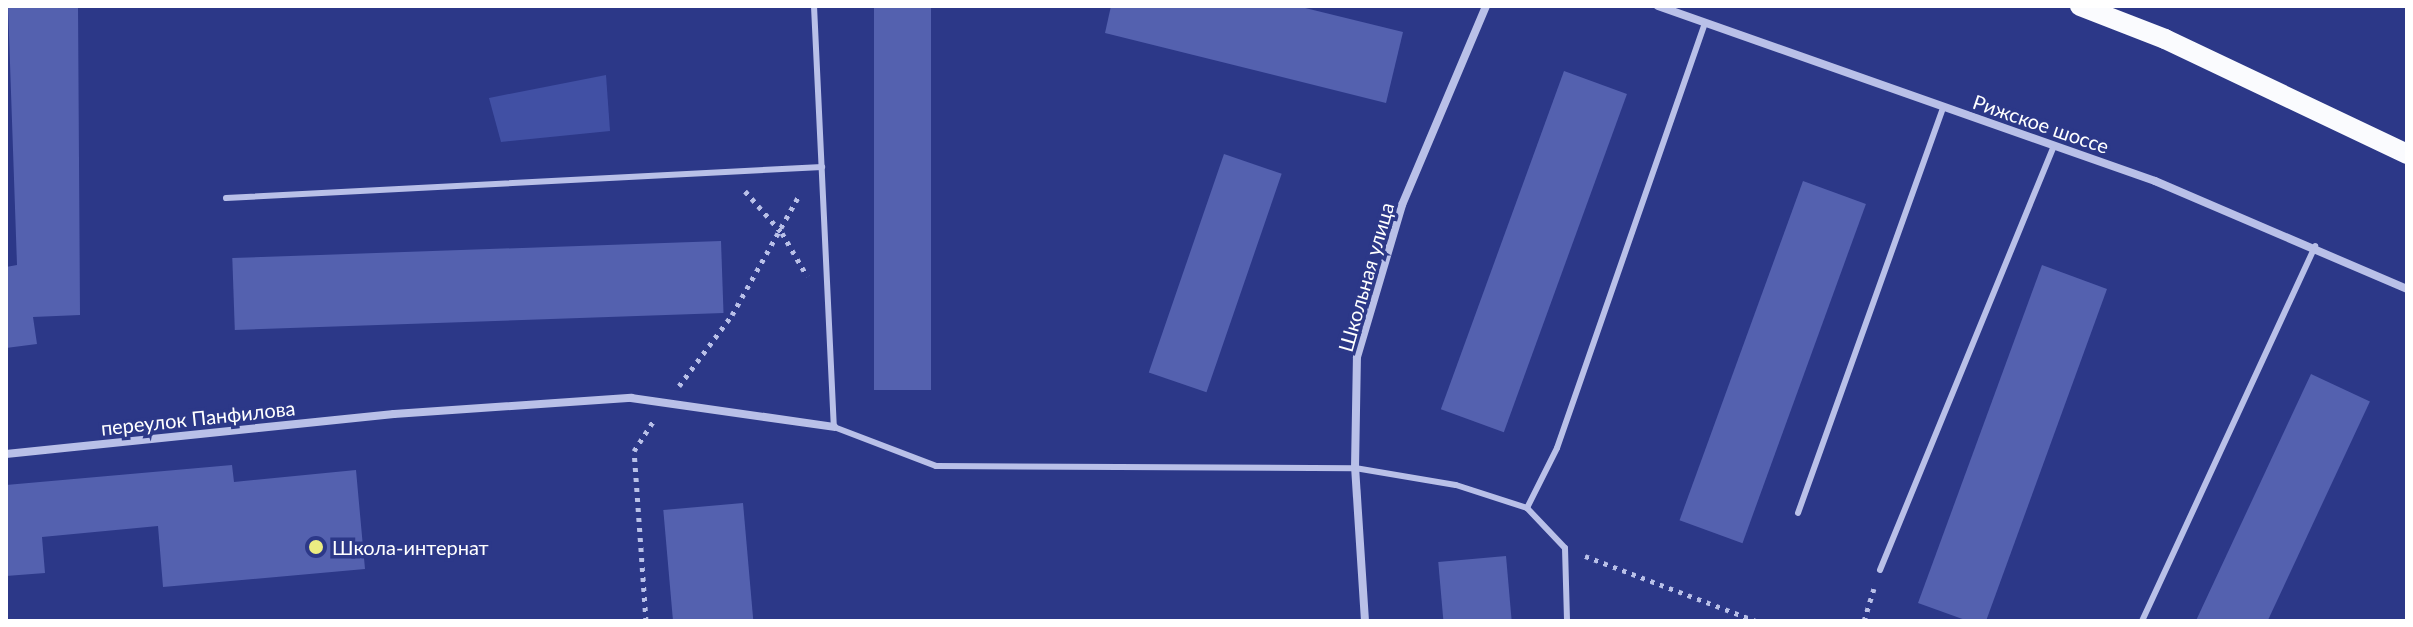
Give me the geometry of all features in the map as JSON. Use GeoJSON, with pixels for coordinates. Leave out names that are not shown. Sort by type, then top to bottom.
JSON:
{"type":"FeatureCollection","features":[{"type":"Feature","properties":{"kind":"main road"},"geometry":{"type":"LineString","coordinates":[[2080,6],[2165,39],[2407,154]]}},
{"type":"Feature","properties":{"kind":"street","name":"Школьная улица"},"geometry":{"type":"LineString","coordinates":[[1365,621],[1355,468],[1357,357],[1402,205],[1486,6]]}},
{"type":"Feature","properties":{"kind":"street","name":"Рижское шоссе"},"geometry":{"type":"LineString","coordinates":[[1658,6],[2054,146],[2315,246],[2407,289]]}},
{"type":"Feature","properties":{"kind":"street","name":"переулок Панфилова"},"geometry":{"type":"LineString","coordinates":[[6,454],[394,414],[631,398],[834,427]]}},
{"type":"Feature","properties":{"kind":"lane"},"geometry":{"type":"LineString","coordinates":[[814,6],[834,427],[936,466],[1355,468],[1456,485],[1527,508],[1565,548],[1567,621]]}},
{"type":"Feature","properties":{"kind":"lane"},"geometry":{"type":"LineString","coordinates":[[1527,508],[1557,448],[1705,23]]}},
{"type":"Feature","properties":{"kind":"lane"},"geometry":{"type":"LineString","coordinates":[[1798,513],[1943,107]]}},
{"type":"Feature","properties":{"kind":"lane"},"geometry":{"type":"LineString","coordinates":[[1880,570],[2054,146]]}},
{"type":"Feature","properties":{"kind":"lane"},"geometry":{"type":"LineString","coordinates":[[226,198],[822,167]]}},
{"type":"Feature","properties":{"kind":"lane"},"geometry":{"type":"LineString","coordinates":[[2142,621],[2315,246]]}},
{"type":"Feature","properties":{"kind":"path"},"geometry":{"type":"LineString","coordinates":[[745,191],[782,233],[812,285]]}},
{"type":"Feature","properties":{"kind":"path"},"geometry":{"type":"LineString","coordinates":[[1565,548],[1756,621]]}},
{"type":"Feature","properties":{"kind":"path"},"geometry":{"type":"LineString","coordinates":[[1864,621],[1880,570]]}},
{"type":"Feature","properties":{"kind":"shaded area"},"geometry":{"type":"Polygon","coordinates":[[[606,75],[610,131],[501,142],[489,98],[606,75]]]}},
{"type":"Feature","properties":{"kind":"building"},"geometry":{"type":"Polygon","coordinates":[[[8,6],[78,6],[80,315],[33,317],[37,344],[6,348],[6,267],[17,265],[8,6]]]}},
{"type":"Feature","properties":{"kind":"building"},"geometry":{"type":"Polygon","coordinates":[[[874,6],[931,6],[931,390],[874,390],[874,6]]]}},
{"type":"Feature","properties":{"kind":"building"},"geometry":{"type":"Polygon","coordinates":[[[1111,6],[1297,6],[1403,32],[1386,103],[1105,33],[1111,6]]]}},
{"type":"Feature","properties":{"kind":"building"},"geometry":{"type":"Polygon","coordinates":[[[1564,71],[1627,94],[1504,432],[1441,409],[1564,71]]]}},
{"type":"Feature","properties":{"kind":"building"},"geometry":{"type":"Polygon","coordinates":[[[1224,154],[1282,174],[1206,392],[1149,372],[1224,154]]]}},
{"type":"Feature","properties":{"kind":"building"},"geometry":{"type":"Polygon","coordinates":[[[1803,181],[1866,204],[1742,543],[1680,520],[1803,181]]]}},
{"type":"Feature","properties":{"kind":"building"},"geometry":{"type":"Polygon","coordinates":[[[721,241],[724,313],[235,330],[232,258],[721,241]]]}},
{"type":"Feature","properties":{"kind":"building"},"geometry":{"type":"Polygon","coordinates":[[[2042,265],[2107,289],[1986,621],[1968,621],[1918,603],[2042,265]]]}},
{"type":"Feature","properties":{"kind":"building"},"geometry":{"type":"Polygon","coordinates":[[[2311,374],[2370,401],[2268,621],[2196,621],[2311,374]]]}},
{"type":"Feature","properties":{"kind":"building"},"geometry":{"type":"Polygon","coordinates":[[[232,465],[234,482],[356,470],[365,569],[163,587],[158,526],[42,537],[45,573],[6,576],[6,485],[232,465]]]}},
{"type":"Feature","properties":{"kind":"building"},"geometry":{"type":"Polygon","coordinates":[[[743,503],[753,621],[673,621],[663,510],[743,503]]]}},
{"type":"Feature","properties":{"kind":"building"},"geometry":{"type":"Polygon","coordinates":[[[1506,556],[1512,621],[1443,621],[1438,562],[1506,556]]]}},
{"type":"Feature","properties":{"kind":"place","name":"Школа-интернат"},"geometry":{"type":"Point","coordinates":[316,547]}}]}
